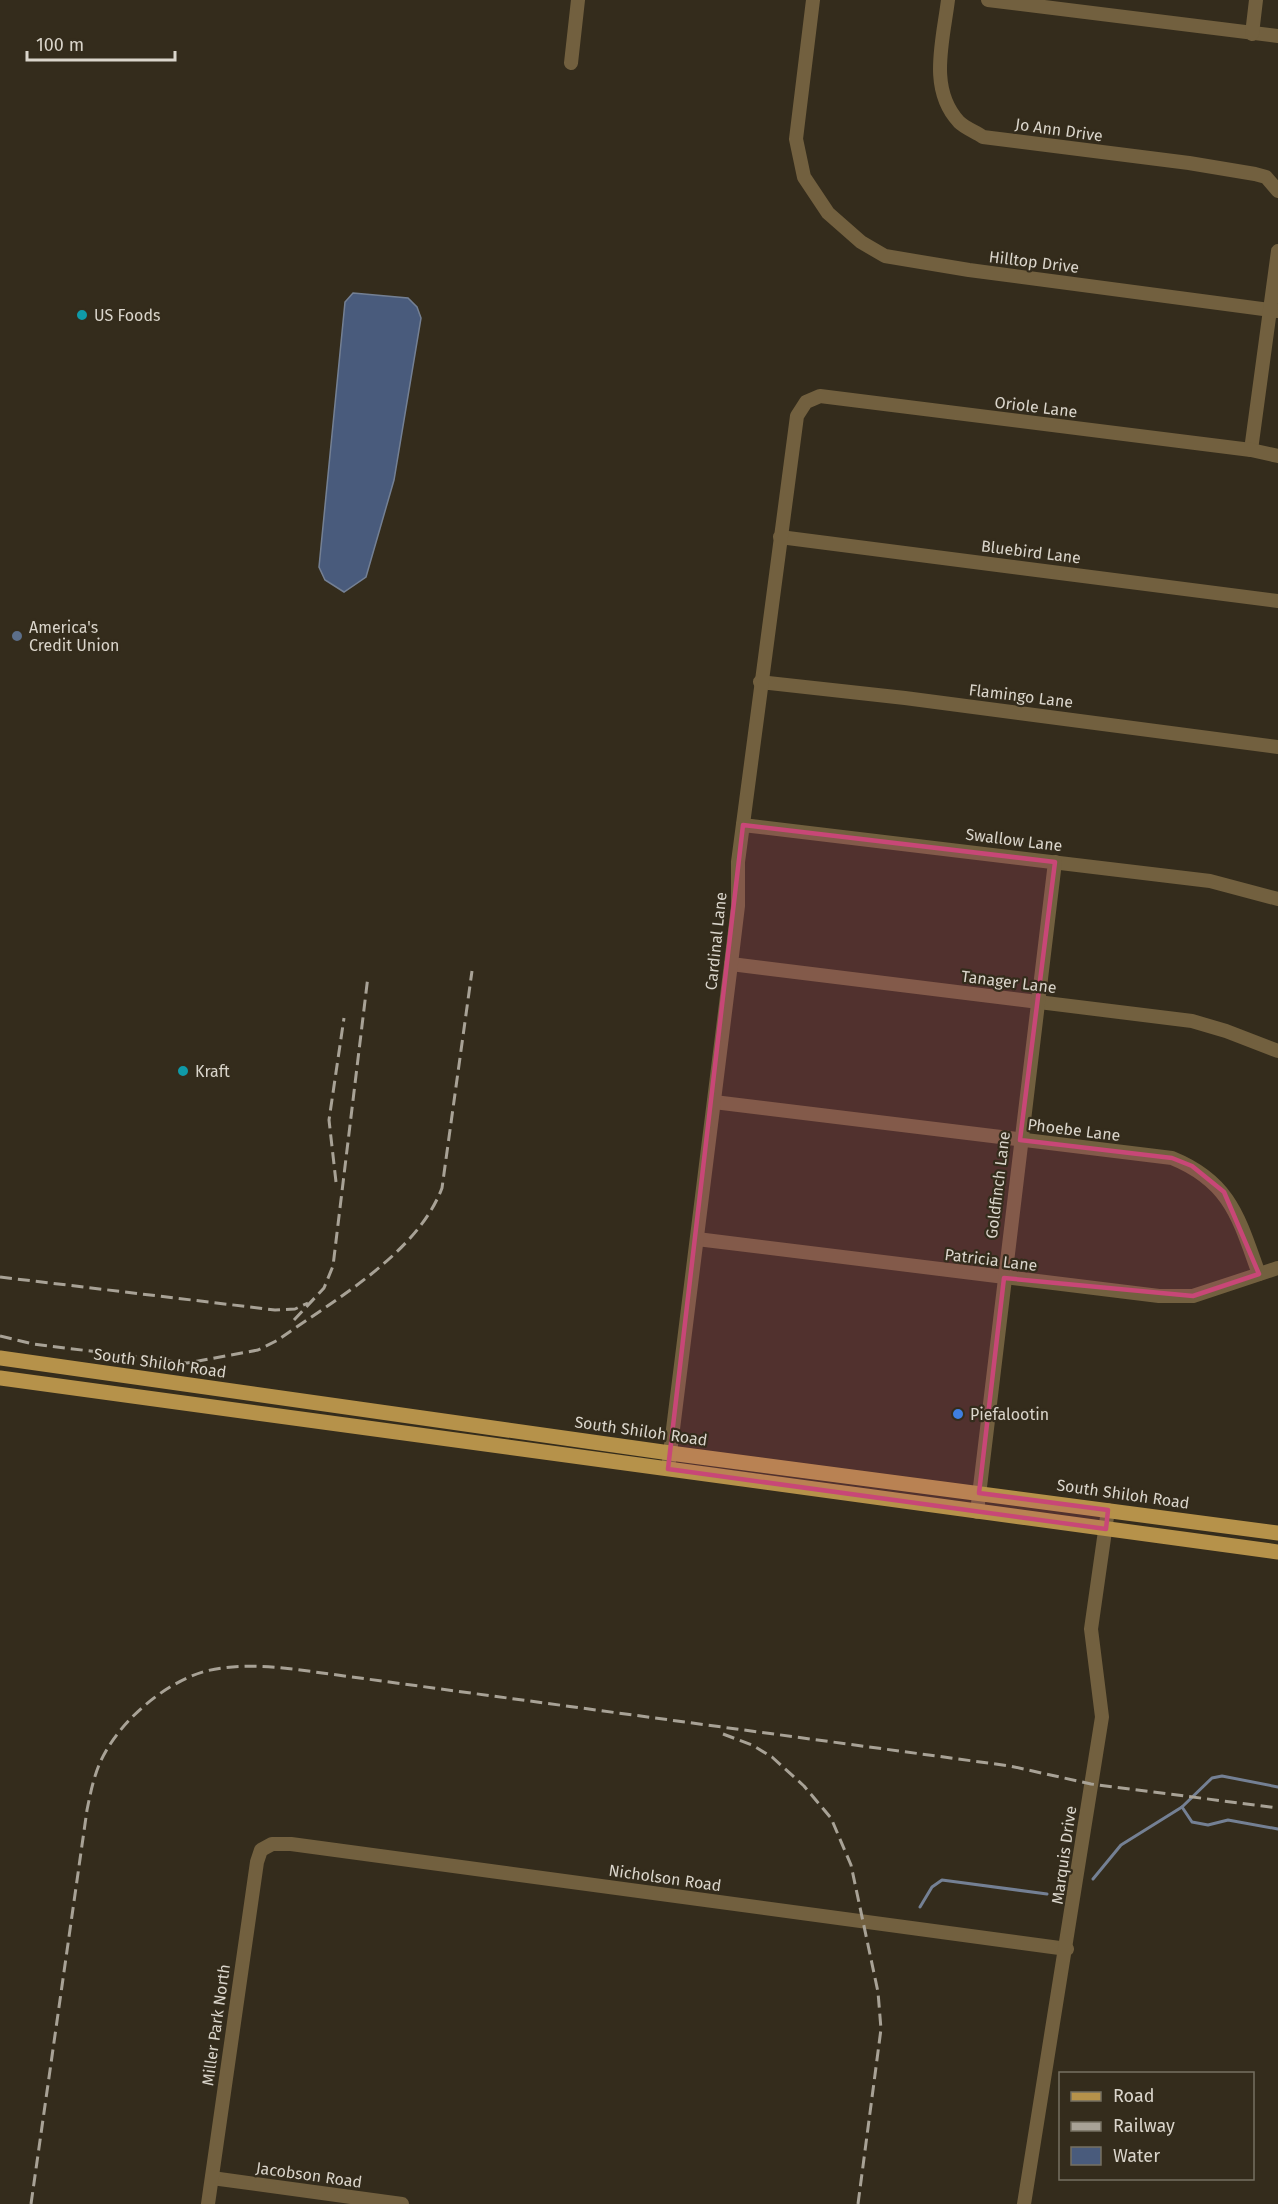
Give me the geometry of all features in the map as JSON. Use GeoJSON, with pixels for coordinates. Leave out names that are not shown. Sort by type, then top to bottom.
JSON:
{"type":"FeatureCollection","features":[{"type":"Feature","properties":{"kind":"main road","name":"South Shiloh Road"},"geometry":{"type":"LineString","coordinates":[[0,1358],[670,1453],[1278,1533]]}},
{"type":"Feature","properties":{"kind":"main road","name":"South Shiloh Road"},"geometry":{"type":"LineString","coordinates":[[0,1378],[1278,1552]]}},
{"type":"Feature","properties":{"kind":"street"},"geometry":{"type":"LineString","coordinates":[[572,63],[578,0]]}},
{"type":"Feature","properties":{"kind":"street","name":"Hilltop Drive"},"geometry":{"type":"LineString","coordinates":[[813,0],[796,140],[804,177],[812,190],[828,213],[861,242],[885,256],[969,270],[1274,310]]}},
{"type":"Feature","properties":{"kind":"street","name":"Jo Ann Drive"},"geometry":{"type":"LineString","coordinates":[[948,0],[939,70],[942,98],[960,124],[983,137],[1189,162],[1255,174],[1266,177],[1278,191]]}},
{"type":"Feature","properties":{"kind":"street"},"geometry":{"type":"LineString","coordinates":[[988,0],[1278,36]]}},
{"type":"Feature","properties":{"kind":"street"},"geometry":{"type":"LineString","coordinates":[[1252,34],[1256,0]]}},
{"type":"Feature","properties":{"kind":"street"},"geometry":{"type":"LineString","coordinates":[[1251,450],[1274,310],[1278,251]]}},
{"type":"Feature","properties":{"kind":"street","name":"Oriole Lane"},"geometry":{"type":"LineString","coordinates":[[797,416],[806,402],[820,396],[1251,450],[1278,456]]}},
{"type":"Feature","properties":{"kind":"street","name":"Cardinal Lane"},"geometry":{"type":"LineString","coordinates":[[668,1469],[731,964],[743,825],[760,682],[797,416]]}},
{"type":"Feature","properties":{"kind":"street","name":"Bluebird Lane"},"geometry":{"type":"LineString","coordinates":[[780,537],[1278,601]]}},
{"type":"Feature","properties":{"kind":"street","name":"Flamingo Lane"},"geometry":{"type":"LineString","coordinates":[[760,682],[1278,747]]}},
{"type":"Feature","properties":{"kind":"street","name":"Swallow Lane"},"geometry":{"type":"LineString","coordinates":[[743,825],[1210,881],[1257,891],[1278,899]]}},
{"type":"Feature","properties":{"kind":"street","name":"Goldfinch Lane"},"geometry":{"type":"LineString","coordinates":[[976,1512],[1054,862]]}},
{"type":"Feature","properties":{"kind":"street","name":"Tanager Lane"},"geometry":{"type":"LineString","coordinates":[[731,964],[1192,1022],[1226,1031],[1278,1051]]}},
{"type":"Feature","properties":{"kind":"street","name":"Phoebe Lane"},"geometry":{"type":"LineString","coordinates":[[714,1102],[1172,1158],[1192,1166],[1224,1192],[1243,1231],[1259,1274]]}},
{"type":"Feature","properties":{"kind":"street","name":"Patricia Lane"},"geometry":{"type":"LineString","coordinates":[[696,1239],[1159,1296],[1193,1296],[1278,1268]]}},
{"type":"Feature","properties":{"kind":"street","name":"Marquis Drive"},"geometry":{"type":"LineString","coordinates":[[1024,2204],[1067,1949],[1102,1717],[1090,1629],[1108,1510]]}},
{"type":"Feature","properties":{"kind":"street","name":"Nicholson Road"},"geometry":{"type":"LineString","coordinates":[[261,1850],[272,1844],[300,1845],[1067,1949]]}},
{"type":"Feature","properties":{"kind":"street","name":"Miller Park North"},"geometry":{"type":"LineString","coordinates":[[208,2204],[238,1985],[261,1850]]}},
{"type":"Feature","properties":{"kind":"street","name":"Jacobson Road"},"geometry":{"type":"LineString","coordinates":[[212,2178],[402,2204]]}},
{"type":"Feature","properties":{"kind":"highlighted area"},"geometry":{"type":"Polygon","coordinates":[[[743,825],[1055,862],[1020,1140],[1172,1158],[1192,1166],[1224,1192],[1259,1274],[1193,1296],[1004,1278],[979,1493],[1108,1510],[1106,1529],[668,1469],[743,825]]]}},
{"type":"Feature","properties":{"kind":"water"},"geometry":{"type":"Polygon","coordinates":[[[353,293],[408,298],[417,307],[421,318],[394,480],[366,577],[344,592],[325,580],[319,567],[345,302],[353,293]]]}},
{"type":"Feature","properties":{"kind":"waterway"},"geometry":{"type":"LineString","coordinates":[[1093,1879],[1121,1845],[1182,1807],[1212,1778],[1222,1776],[1278,1787]]}},
{"type":"Feature","properties":{"kind":"waterway"},"geometry":{"type":"LineString","coordinates":[[1182,1807],[1192,1822],[1208,1825],[1228,1820],[1278,1829]]}},
{"type":"Feature","properties":{"kind":"waterway"},"geometry":{"type":"LineString","coordinates":[[920,1907],[932,1887],[942,1880],[1047,1894]]}},
{"type":"Feature","properties":{"kind":"railway"},"geometry":{"type":"LineString","coordinates":[[0,1336],[33,1344],[187,1363],[258,1350],[278,1340],[372,1274],[414,1234],[430,1212],[442,1188],[472,971]]}},
{"type":"Feature","properties":{"kind":"railway"},"geometry":{"type":"LineString","coordinates":[[294,1320],[324,1288],[333,1266],[368,976]]}},
{"type":"Feature","properties":{"kind":"railway"},"geometry":{"type":"LineString","coordinates":[[336,1182],[329,1120],[344,1018]]}},
{"type":"Feature","properties":{"kind":"railway"},"geometry":{"type":"LineString","coordinates":[[0,1277],[275,1310],[295,1309],[308,1303]]}},
{"type":"Feature","properties":{"kind":"railway"},"geometry":{"type":"LineString","coordinates":[[31,2204],[87,1810],[95,1776],[107,1750],[129,1720],[158,1695],[206,1671],[250,1666],[293,1669],[1010,1766],[1091,1784],[1278,1808]]}},
{"type":"Feature","properties":{"kind":"railway"},"geometry":{"type":"LineString","coordinates":[[723,1734],[752,1745],[772,1757],[804,1786],[831,1818],[851,1865],[878,1992],[881,2029],[858,2204]]}},
{"type":"Feature","properties":{"kind":"place","name":"US Foods"},"geometry":{"type":"Point","coordinates":[82,315]}},
{"type":"Feature","properties":{"kind":"place","name":"America's Credit Union"},"geometry":{"type":"Point","coordinates":[17,636]}},
{"type":"Feature","properties":{"kind":"place","name":"Kraft"},"geometry":{"type":"Point","coordinates":[183,1071]}},
{"type":"Feature","properties":{"kind":"place","name":"Piefalootin"},"geometry":{"type":"Point","coordinates":[958,1414]}}]}
